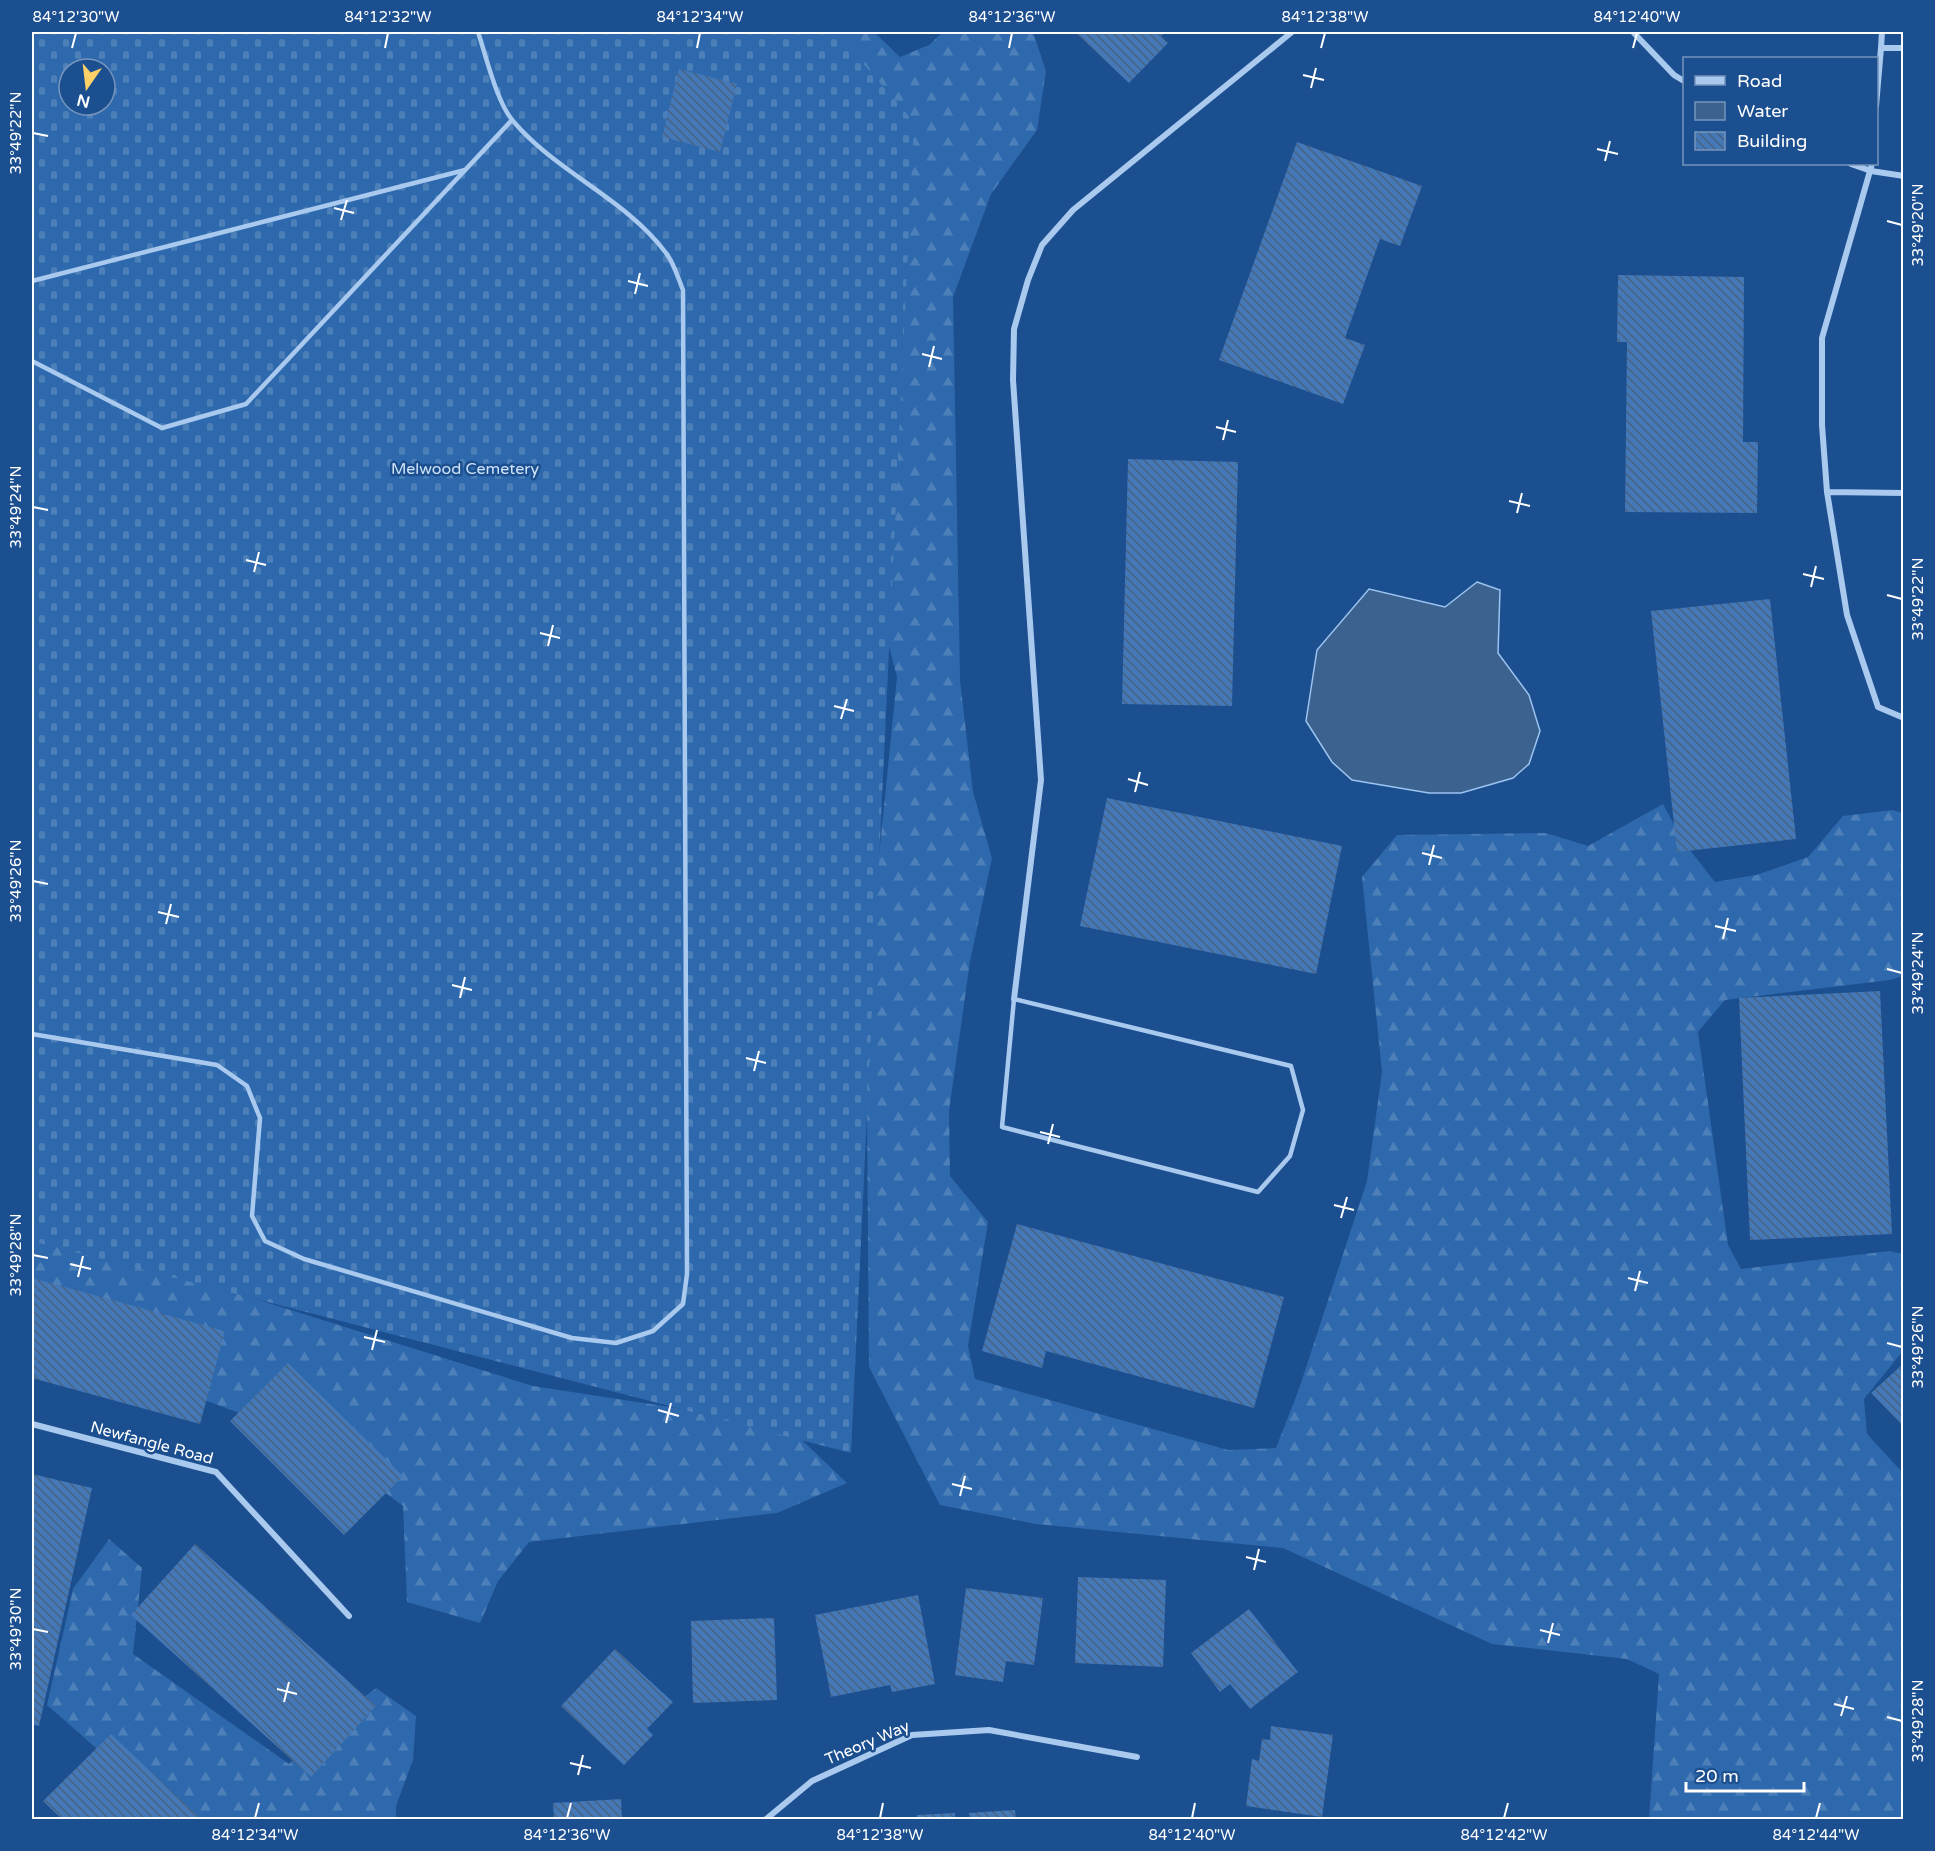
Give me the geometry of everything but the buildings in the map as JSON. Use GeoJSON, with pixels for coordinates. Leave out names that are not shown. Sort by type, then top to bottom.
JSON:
{"type":"FeatureCollection","features":[{"type":"Feature","properties":{"kind":"street"},"geometry":{"type":"LineString","coordinates":[[1014,999],[1041,780],[1013,380],[1014,329],[1028,280],[1042,245],[1073,210],[1292,32]]}},
{"type":"Feature","properties":{"kind":"street"},"geometry":{"type":"LineString","coordinates":[[1633,32],[1674,75],[1683,80]]}},
{"type":"Feature","properties":{"kind":"street"},"geometry":{"type":"LineString","coordinates":[[1878,83],[1882,32]]}},
{"type":"Feature","properties":{"kind":"street"},"geometry":{"type":"LineString","coordinates":[[1881,48],[1904,48]]}},
{"type":"Feature","properties":{"kind":"street"},"geometry":{"type":"LineString","coordinates":[[1904,176],[1871,167],[1822,338],[1822,425],[1827,492],[1847,615],[1878,706],[1904,718]]}},
{"type":"Feature","properties":{"kind":"street"},"geometry":{"type":"LineString","coordinates":[[1827,492],[1904,493]]}},
{"type":"Feature","properties":{"kind":"street","name":"Newfangle Road"},"geometry":{"type":"LineString","coordinates":[[32,1424],[216,1472],[349,1616]]}},
{"type":"Feature","properties":{"kind":"street","name":"Theory Way"},"geometry":{"type":"LineString","coordinates":[[765,1820],[812,1781],[912,1735],[989,1730],[1137,1757]]}},
{"type":"Feature","properties":{"kind":"lane"},"geometry":{"type":"LineString","coordinates":[[32,1034],[217,1065],[247,1086],[260,1118],[252,1216],[265,1241],[304,1259],[572,1338],[616,1343],[653,1331],[682,1304],[687,1274],[683,290],[667,254],[626,210],[563,167],[512,120],[495,84],[478,32]]}},
{"type":"Feature","properties":{"kind":"lane"},"geometry":{"type":"LineString","coordinates":[[32,361],[162,428],[246,405],[512,120]]}},
{"type":"Feature","properties":{"kind":"lane"},"geometry":{"type":"LineString","coordinates":[[32,281],[465,170]]}},
{"type":"Feature","properties":{"kind":"lane"},"geometry":{"type":"LineString","coordinates":[[1014,999],[1291,1066],[1303,1110],[1290,1156],[1258,1192],[1002,1127],[1014,999]]}},
{"type":"Feature","properties":{"kind":"green space","name":"Melwood Cemetery"},"geometry":{"type":"Polygon","coordinates":[[[32,32],[836,32],[914,122],[851,1453],[32,1241],[32,32]]]}},
{"type":"Feature","properties":{"kind":"green space"},"geometry":{"type":"Polygon","coordinates":[[[729,32],[874,32],[900,57],[929,45],[943,32],[1033,32],[1046,71],[1037,130],[991,194],[953,297],[960,680],[973,792],[992,858],[970,961],[949,1111],[950,1176],[988,1222],[968,1346],[975,1379],[1228,1450],[1276,1448],[1299,1389],[1367,1181],[1382,1072],[1362,877],[1397,835],[1546,833],[1588,846],[1663,804],[1682,840],[1715,882],[1756,875],[1808,857],[1843,816],[1892,810],[1903,813],[1903,976],[1890,980],[1725,1000],[1698,1032],[1728,1245],[1741,1269],[1889,1251],[1903,1254],[1903,1351],[1864,1399],[1867,1434],[1903,1473],[1903,1819],[1649,1819],[1659,1674],[1627,1659],[1492,1644],[1283,1548],[1036,1524],[940,1505],[869,1367],[866,985],[897,677],[729,32]]]}},
{"type":"Feature","properties":{"kind":"green space"},"geometry":{"type":"Polygon","coordinates":[[[32,1229],[533,1386],[786,1425],[847,1483],[777,1513],[529,1542],[498,1581],[480,1623],[407,1602],[403,1506],[317,1442],[32,1336],[32,1229]]]}},
{"type":"Feature","properties":{"kind":"green space"},"geometry":{"type":"Polygon","coordinates":[[[109,1539],[142,1568],[133,1654],[289,1764],[335,1719],[376,1688],[416,1716],[413,1760],[396,1806],[396,1819],[177,1819],[47,1705],[73,1589],[109,1539]]]}},
{"type":"Feature","properties":{"kind":"water"},"geometry":{"type":"Polygon","coordinates":[[[1477,582],[1500,590],[1498,653],[1529,695],[1540,731],[1529,764],[1513,778],[1461,793],[1429,793],[1352,780],[1332,762],[1306,721],[1317,650],[1369,589],[1445,607],[1477,582]]]}}]}
